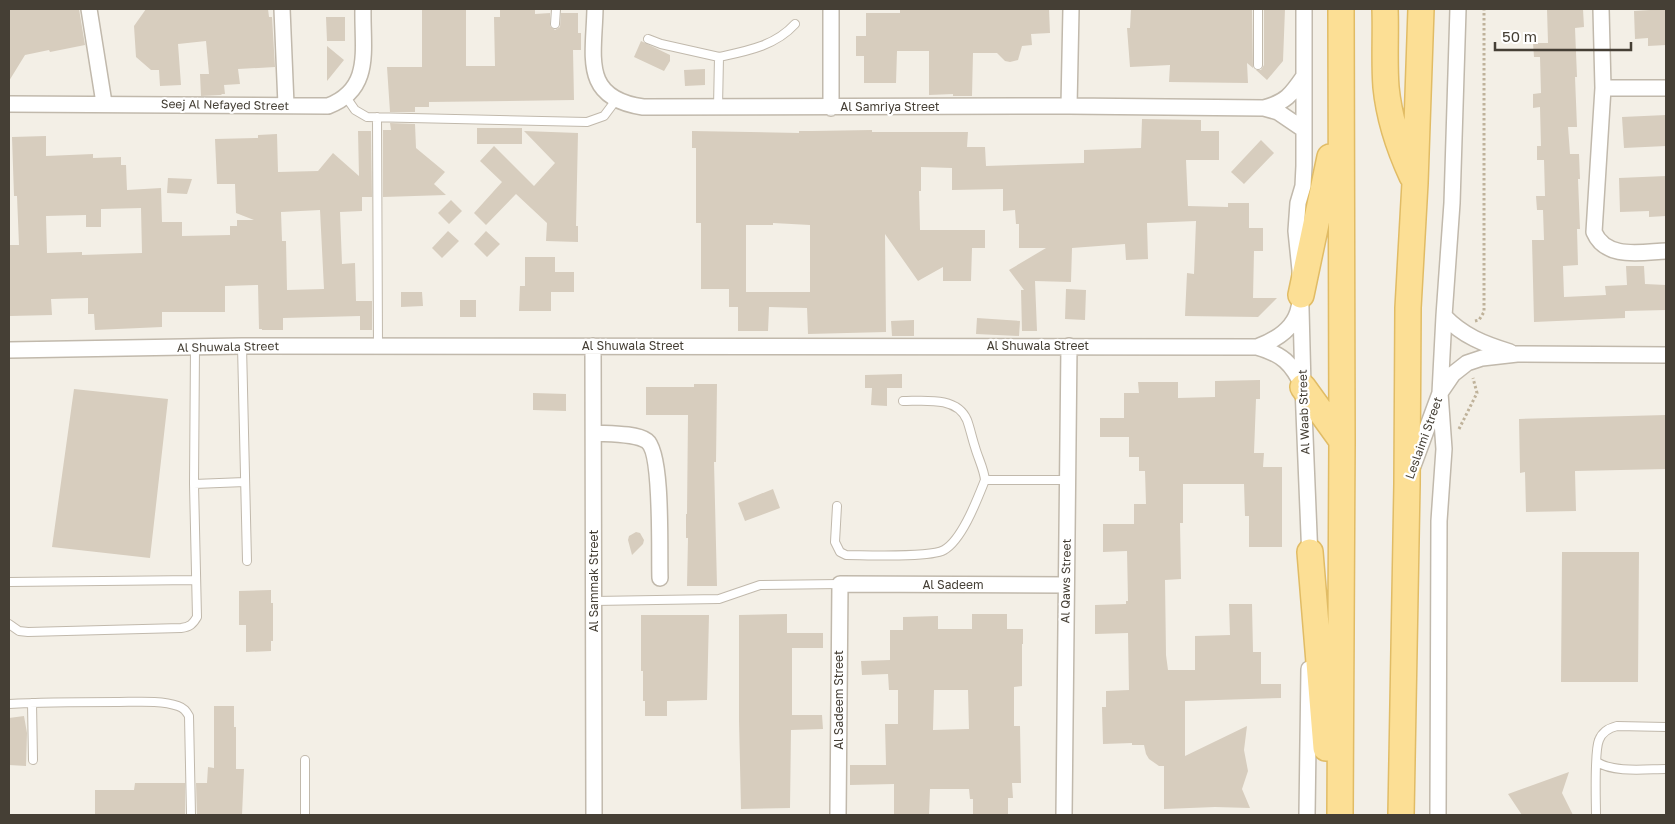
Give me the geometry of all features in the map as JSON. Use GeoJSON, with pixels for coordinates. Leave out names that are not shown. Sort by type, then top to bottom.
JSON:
{"type":"FeatureCollection","features":[{"type":"Feature","properties":{"kind":"main road"},"geometry":{"type":"LineString","coordinates":[[1340,815],[1342,441],[1341,9]]}},
{"type":"Feature","properties":{"kind":"main road"},"geometry":{"type":"LineString","coordinates":[[1386,9],[1386,86],[1390,111],[1404,160],[1415,183]]}},
{"type":"Feature","properties":{"kind":"main road"},"geometry":{"type":"LineString","coordinates":[[1401,815],[1408,308],[1415,183],[1421,9]]}},
{"type":"Feature","properties":{"kind":"main road"},"geometry":{"type":"LineString","coordinates":[[1301,295],[1341,105]]}},
{"type":"Feature","properties":{"kind":"main road"},"geometry":{"type":"LineString","coordinates":[[1303,387],[1342,441]]}},
{"type":"Feature","properties":{"kind":"main road"},"geometry":{"type":"LineString","coordinates":[[1310,552],[1331,815]]}},
{"type":"Feature","properties":{"kind":"street"},"geometry":{"type":"LineString","coordinates":[[89,9],[104,103]]}},
{"type":"Feature","properties":{"kind":"street"},"geometry":{"type":"LineString","coordinates":[[282,9],[286,105]]}},
{"type":"Feature","properties":{"kind":"street"},"geometry":{"type":"LineString","coordinates":[[346,97],[357,83],[362,70],[362,9]]}},
{"type":"Feature","properties":{"kind":"street"},"geometry":{"type":"LineString","coordinates":[[595,9],[594,67],[604,92],[616,100]]}},
{"type":"Feature","properties":{"kind":"street"},"geometry":{"type":"LineString","coordinates":[[831,9],[831,108]]}},
{"type":"Feature","properties":{"kind":"street"},"geometry":{"type":"LineString","coordinates":[[1069,106],[1071,9]]}},
{"type":"Feature","properties":{"kind":"street","name":"Al Waab Street"},"geometry":{"type":"LineString","coordinates":[[1304,9],[1303,186],[1298,203],[1296,231],[1300,270],[1310,552],[1307,815]]}},
{"type":"Feature","properties":{"kind":"street"},"geometry":{"type":"LineString","coordinates":[[1438,815],[1439,521],[1444,449],[1440,393],[1452,203],[1458,9]]}},
{"type":"Feature","properties":{"kind":"street"},"geometry":{"type":"LineString","coordinates":[[1601,9],[1603,88],[1594,232],[1598,240],[1610,250],[1619,252],[1666,251]]}},
{"type":"Feature","properties":{"kind":"street","name":"Al Samriya Street"},"geometry":{"type":"LineString","coordinates":[[616,100],[629,105],[643,107],[1069,106],[1264,108],[1278,104],[1291,95],[1304,75]]}},
{"type":"Feature","properties":{"kind":"street"},"geometry":{"type":"LineString","coordinates":[[1603,88],[1666,88]]}},
{"type":"Feature","properties":{"kind":"street","name":"Seej Al Nefayed Street"},"geometry":{"type":"LineString","coordinates":[[9,104],[104,103],[328,106],[346,97]]}},
{"type":"Feature","properties":{"kind":"street","name":"Al Samriya Street"},"geometry":{"type":"LineString","coordinates":[[1264,108],[1283,114],[1303,129]]}},
{"type":"Feature","properties":{"kind":"street","name":"Al Shuwala Street"},"geometry":{"type":"LineString","coordinates":[[1257,347],[1274,340],[1288,329],[1298,313],[1301,295]]}},
{"type":"Feature","properties":{"kind":"street","name":"Leslaimi Street"},"geometry":{"type":"LineString","coordinates":[[1444,316],[1451,324],[1469,337],[1517,354]]}},
{"type":"Feature","properties":{"kind":"street","name":"Al Shuwala Street"},"geometry":{"type":"LineString","coordinates":[[9,350],[242,346],[1257,347],[1272,351],[1286,360],[1296,372],[1303,387]]}},
{"type":"Feature","properties":{"kind":"street","name":"Al Sammak Street"},"geometry":{"type":"LineString","coordinates":[[593,346],[594,815]]}},
{"type":"Feature","properties":{"kind":"street","name":"Al Qaws Street"},"geometry":{"type":"LineString","coordinates":[[1064,815],[1069,346]]}},
{"type":"Feature","properties":{"kind":"street","name":"Leslaimi Street"},"geometry":{"type":"LineString","coordinates":[[1407,484],[1440,393],[1453,374],[1467,363],[1482,358],[1517,354],[1666,355]]}},
{"type":"Feature","properties":{"kind":"street"},"geometry":{"type":"LineString","coordinates":[[594,433],[634,437],[647,441],[653,449],[658,471],[660,578]]}},
{"type":"Feature","properties":{"kind":"street","name":"Al Sadeem"},"geometry":{"type":"LineString","coordinates":[[840,584],[1066,585]]}},
{"type":"Feature","properties":{"kind":"street","name":"Al Sadeem Street"},"geometry":{"type":"LineString","coordinates":[[838,815],[840,584]]}},
{"type":"Feature","properties":{"kind":"lane"},"geometry":{"type":"LineString","coordinates":[[555,24],[556,9]]}},
{"type":"Feature","properties":{"kind":"lane"},"geometry":{"type":"LineString","coordinates":[[1258,9],[1258,64]]}},
{"type":"Feature","properties":{"kind":"lane"},"geometry":{"type":"LineString","coordinates":[[648,39],[661,44],[719,57],[764,46],[776,40],[794,24]]}},
{"type":"Feature","properties":{"kind":"lane"},"geometry":{"type":"LineString","coordinates":[[718,107],[719,57]]}},
{"type":"Feature","properties":{"kind":"lane"},"geometry":{"type":"LineString","coordinates":[[346,97],[355,110],[367,117],[588,122],[604,116],[616,100]]}},
{"type":"Feature","properties":{"kind":"lane"},"geometry":{"type":"LineString","coordinates":[[377,117],[378,346]]}},
{"type":"Feature","properties":{"kind":"lane"},"geometry":{"type":"LineString","coordinates":[[242,346],[246,561]]}},
{"type":"Feature","properties":{"kind":"lane"},"geometry":{"type":"LineString","coordinates":[[9,624],[18,631],[28,632],[188,627],[194,623],[197,616],[194,484],[195,347]]}},
{"type":"Feature","properties":{"kind":"lane"},"geometry":{"type":"LineString","coordinates":[[837,506],[835,542],[840,552],[846,555],[915,555],[942,552],[949,546],[968,519],[984,480],[984,472],[966,418],[959,410],[944,402],[903,401]]}},
{"type":"Feature","properties":{"kind":"lane"},"geometry":{"type":"LineString","coordinates":[[984,480],[1067,480]]}},
{"type":"Feature","properties":{"kind":"lane"},"geometry":{"type":"LineString","coordinates":[[194,484],[245,482]]}},
{"type":"Feature","properties":{"kind":"lane"},"geometry":{"type":"LineString","coordinates":[[9,582],[196,580]]}},
{"type":"Feature","properties":{"kind":"lane"},"geometry":{"type":"LineString","coordinates":[[594,601],[719,599],[760,585],[840,584]]}},
{"type":"Feature","properties":{"kind":"lane"},"geometry":{"type":"LineString","coordinates":[[9,704],[142,702],[168,704],[186,710],[189,716],[191,815]]}},
{"type":"Feature","properties":{"kind":"lane"},"geometry":{"type":"LineString","coordinates":[[32,703],[32,760]]}},
{"type":"Feature","properties":{"kind":"lane"},"geometry":{"type":"LineString","coordinates":[[1596,815],[1598,741],[1601,736],[1617,726],[1666,727]]}},
{"type":"Feature","properties":{"kind":"lane"},"geometry":{"type":"LineString","coordinates":[[305,760],[305,815]]}},
{"type":"Feature","properties":{"kind":"lane"},"geometry":{"type":"LineString","coordinates":[[1597,762],[1603,766],[1613,768],[1666,769]]}},
{"type":"Feature","properties":{"kind":"path"},"geometry":{"type":"LineString","coordinates":[[1469,337],[1472,324],[1480,320],[1484,312],[1484,9]]}},
{"type":"Feature","properties":{"kind":"path"},"geometry":{"type":"LineString","coordinates":[[1456,435],[1477,393],[1467,363]]}},
{"type":"Feature","properties":{"kind":"building"},"geometry":{"type":"Polygon","coordinates":[[[9,9],[79,9],[85,45],[25,55],[9,81],[9,9]]]}},
{"type":"Feature","properties":{"kind":"building"},"geometry":{"type":"Polygon","coordinates":[[[146,9],[268,9],[269,17],[272,17],[275,67],[238,69],[240,84],[224,85],[225,94],[201,96],[200,74],[209,74],[206,41],[178,44],[181,85],[160,86],[159,70],[151,70],[136,57],[134,26],[146,9]]]}},
{"type":"Feature","properties":{"kind":"building"},"geometry":{"type":"Polygon","coordinates":[[[422,9],[466,9],[466,66],[495,66],[494,17],[500,17],[500,9],[535,9],[535,14],[550,13],[550,26],[555,30],[560,27],[561,13],[578,13],[578,33],[581,33],[581,50],[573,50],[574,100],[429,102],[429,107],[415,107],[415,112],[390,112],[387,67],[422,67],[422,9]]]}},
{"type":"Feature","properties":{"kind":"building"},"geometry":{"type":"Polygon","coordinates":[[[900,9],[1049,9],[1050,33],[1031,34],[1032,45],[1022,46],[1018,60],[1005,61],[997,53],[973,53],[972,96],[953,96],[953,94],[929,95],[929,51],[897,51],[896,83],[864,83],[864,56],[856,56],[856,36],[866,36],[866,13],[900,13],[900,9]]]}},
{"type":"Feature","properties":{"kind":"building"},"geometry":{"type":"Polygon","coordinates":[[[1131,9],[1252,9],[1253,68],[1247,63],[1248,83],[1169,82],[1170,65],[1130,67],[1127,28],[1130,28],[1131,9]]]}},
{"type":"Feature","properties":{"kind":"building"},"geometry":{"type":"Polygon","coordinates":[[[1264,9],[1285,9],[1283,61],[1267,80],[1256,70],[1261,70],[1264,65],[1264,9]]]}},
{"type":"Feature","properties":{"kind":"building"},"geometry":{"type":"Polygon","coordinates":[[[1547,9],[1583,9],[1584,27],[1575,28],[1577,127],[1568,127],[1570,154],[1579,154],[1580,229],[1577,229],[1578,265],[1563,266],[1564,297],[1606,295],[1605,286],[1627,285],[1626,266],[1644,266],[1645,284],[1666,285],[1666,310],[1625,311],[1625,318],[1534,322],[1532,240],[1544,240],[1543,210],[1537,210],[1536,196],[1545,196],[1544,160],[1537,160],[1537,146],[1541,146],[1540,107],[1533,108],[1533,94],[1541,93],[1540,57],[1534,57],[1533,43],[1548,43],[1547,9]]]}},
{"type":"Feature","properties":{"kind":"building"},"geometry":{"type":"Polygon","coordinates":[[[1666,9],[1666,45],[1648,46],[1648,38],[1635,39],[1634,11],[1666,9]]]}},
{"type":"Feature","properties":{"kind":"building"},"geometry":{"type":"Polygon","coordinates":[[[326,17],[345,17],[345,41],[327,41],[326,17]]]}},
{"type":"Feature","properties":{"kind":"building"},"geometry":{"type":"Polygon","coordinates":[[[641,41],[670,55],[670,61],[664,71],[634,57],[641,41]]]}},
{"type":"Feature","properties":{"kind":"building"},"geometry":{"type":"Polygon","coordinates":[[[327,46],[344,60],[327,81],[327,46]]]}},
{"type":"Feature","properties":{"kind":"building"},"geometry":{"type":"Polygon","coordinates":[[[705,69],[705,85],[685,86],[684,70],[705,69]]]}},
{"type":"Feature","properties":{"kind":"building"},"geometry":{"type":"Polygon","coordinates":[[[1666,115],[1666,146],[1624,148],[1622,117],[1666,115]]]}},
{"type":"Feature","properties":{"kind":"building"},"geometry":{"type":"Polygon","coordinates":[[[1142,119],[1201,120],[1201,131],[1219,131],[1219,160],[1186,160],[1188,206],[1228,207],[1228,203],[1249,203],[1249,228],[1263,228],[1263,251],[1254,251],[1253,298],[1277,298],[1258,317],[1185,316],[1187,273],[1194,274],[1196,221],[1147,223],[1148,259],[1126,260],[1125,244],[1072,248],[1071,282],[1035,281],[1037,331],[1022,331],[1021,290],[1024,290],[1009,270],[1046,248],[1019,248],[1019,224],[1016,224],[1015,210],[1003,211],[1003,189],[952,190],[952,168],[921,167],[921,191],[919,191],[920,230],[985,230],[985,248],[972,248],[971,281],[943,281],[943,267],[918,281],[885,234],[886,332],[808,334],[807,308],[769,307],[768,331],[738,331],[738,307],[729,307],[729,289],[701,289],[701,223],[696,223],[696,148],[692,148],[692,131],[799,133],[799,131],[872,130],[872,132],[968,132],[967,147],[985,147],[986,166],[1084,163],[1084,150],[1141,148],[1142,119]],[[773,223],[773,225],[746,225],[746,292],[810,292],[810,225],[773,223]]]}},
{"type":"Feature","properties":{"kind":"building"},"geometry":{"type":"Polygon","coordinates":[[[390,123],[415,124],[416,148],[445,172],[434,184],[446,195],[383,197],[383,130],[391,130],[390,123]]]}},
{"type":"Feature","properties":{"kind":"building"},"geometry":{"type":"Polygon","coordinates":[[[477,128],[522,128],[522,144],[477,144],[477,128]]]}},
{"type":"Feature","properties":{"kind":"building"},"geometry":{"type":"Polygon","coordinates":[[[358,131],[371,131],[372,197],[362,197],[362,211],[340,212],[342,264],[355,263],[356,301],[372,301],[372,330],[360,330],[360,316],[283,318],[283,330],[259,329],[258,285],[225,286],[225,312],[162,312],[162,327],[95,330],[94,314],[88,314],[88,298],[51,299],[52,315],[10,316],[9,245],[19,245],[17,196],[14,196],[12,137],[46,136],[46,156],[93,154],[93,158],[121,157],[121,165],[126,165],[127,190],[161,188],[162,222],[182,222],[182,236],[230,235],[230,226],[237,226],[237,220],[254,220],[236,213],[235,184],[217,184],[215,139],[258,138],[258,135],[277,134],[278,172],[318,171],[333,153],[359,176],[358,131]],[[141,208],[101,209],[101,227],[86,227],[86,215],[46,216],[47,253],[82,252],[82,255],[142,253],[141,208]],[[320,210],[281,212],[282,241],[286,241],[287,290],[324,289],[320,210]]]}},
{"type":"Feature","properties":{"kind":"building"},"geometry":{"type":"Polygon","coordinates":[[[524,131],[578,133],[576,226],[578,226],[578,242],[546,241],[547,223],[516,194],[486,225],[474,213],[502,182],[480,161],[494,146],[534,186],[555,163],[524,131]]]}},
{"type":"Feature","properties":{"kind":"building"},"geometry":{"type":"Polygon","coordinates":[[[1261,140],[1274,153],[1244,184],[1231,172],[1261,140]]]}},
{"type":"Feature","properties":{"kind":"building"},"geometry":{"type":"Polygon","coordinates":[[[1666,176],[1666,216],[1649,217],[1649,211],[1620,212],[1619,178],[1666,176]]]}},
{"type":"Feature","properties":{"kind":"building"},"geometry":{"type":"Polygon","coordinates":[[[168,178],[192,179],[187,194],[167,193],[168,178]]]}},
{"type":"Feature","properties":{"kind":"building"},"geometry":{"type":"Polygon","coordinates":[[[451,200],[462,211],[449,224],[438,213],[451,200]]]}},
{"type":"Feature","properties":{"kind":"building"},"geometry":{"type":"Polygon","coordinates":[[[448,231],[459,241],[442,258],[432,248],[448,231]]]}},
{"type":"Feature","properties":{"kind":"building"},"geometry":{"type":"Polygon","coordinates":[[[486,231],[500,244],[487,257],[474,244],[486,231]]]}},
{"type":"Feature","properties":{"kind":"building"},"geometry":{"type":"Polygon","coordinates":[[[525,257],[555,257],[555,272],[574,272],[574,292],[551,292],[551,311],[519,311],[520,286],[525,286],[525,257]]]}},
{"type":"Feature","properties":{"kind":"building"},"geometry":{"type":"Polygon","coordinates":[[[1066,289],[1086,290],[1085,320],[1065,319],[1066,289]]]}},
{"type":"Feature","properties":{"kind":"building"},"geometry":{"type":"Polygon","coordinates":[[[401,292],[422,292],[423,306],[401,307],[401,292]]]}},
{"type":"Feature","properties":{"kind":"building"},"geometry":{"type":"Polygon","coordinates":[[[460,300],[476,300],[476,317],[460,317],[460,300]]]}},
{"type":"Feature","properties":{"kind":"building"},"geometry":{"type":"Polygon","coordinates":[[[977,318],[1020,321],[1019,336],[976,334],[977,318]]]}},
{"type":"Feature","properties":{"kind":"building"},"geometry":{"type":"Polygon","coordinates":[[[914,320],[914,336],[892,336],[891,321],[914,320]]]}},
{"type":"Feature","properties":{"kind":"building"},"geometry":{"type":"Polygon","coordinates":[[[902,374],[902,388],[887,388],[887,406],[871,405],[872,388],[865,388],[865,375],[902,374]]]}},
{"type":"Feature","properties":{"kind":"building"},"geometry":{"type":"Polygon","coordinates":[[[1260,380],[1260,399],[1256,399],[1254,453],[1264,453],[1263,467],[1282,467],[1282,547],[1249,547],[1249,516],[1245,516],[1244,484],[1183,484],[1183,523],[1180,523],[1181,579],[1165,580],[1166,655],[1168,670],[1195,670],[1195,636],[1230,635],[1229,604],[1252,604],[1253,652],[1261,652],[1261,684],[1281,684],[1281,698],[1185,701],[1185,756],[1247,726],[1244,750],[1248,771],[1242,789],[1250,808],[1164,809],[1164,766],[1159,766],[1149,759],[1144,745],[1132,745],[1132,743],[1103,744],[1102,707],[1106,707],[1106,691],[1129,690],[1128,633],[1095,634],[1095,605],[1126,604],[1126,601],[1128,601],[1127,551],[1103,552],[1103,524],[1134,524],[1134,504],[1146,504],[1145,471],[1139,471],[1139,457],[1129,457],[1129,437],[1100,437],[1100,418],[1124,418],[1124,393],[1139,393],[1138,382],[1178,382],[1178,398],[1215,397],[1215,381],[1260,380]]]}},
{"type":"Feature","properties":{"kind":"building"},"geometry":{"type":"Polygon","coordinates":[[[694,384],[717,384],[716,462],[714,462],[717,586],[687,586],[688,415],[646,415],[646,387],[694,387],[694,384]]]}},
{"type":"Feature","properties":{"kind":"building"},"geometry":{"type":"Polygon","coordinates":[[[74,389],[168,399],[150,558],[52,547],[74,389]]]}},
{"type":"Feature","properties":{"kind":"building"},"geometry":{"type":"Polygon","coordinates":[[[533,393],[566,394],[566,411],[533,410],[533,393]]]}},
{"type":"Feature","properties":{"kind":"building"},"geometry":{"type":"Polygon","coordinates":[[[1666,415],[1666,469],[1575,471],[1576,511],[1526,512],[1525,472],[1520,473],[1519,419],[1666,415]]]}},
{"type":"Feature","properties":{"kind":"building"},"geometry":{"type":"Polygon","coordinates":[[[773,489],[780,508],[745,521],[738,503],[773,489]]]}},
{"type":"Feature","properties":{"kind":"building"},"geometry":{"type":"Polygon","coordinates":[[[636,532],[640,533],[644,540],[643,544],[632,555],[628,540],[629,536],[636,532]]]}},
{"type":"Feature","properties":{"kind":"building"},"geometry":{"type":"Polygon","coordinates":[[[1562,552],[1639,552],[1638,682],[1561,682],[1562,552]]]}},
{"type":"Feature","properties":{"kind":"building"},"geometry":{"type":"Polygon","coordinates":[[[271,590],[273,641],[271,641],[271,651],[246,652],[246,625],[239,625],[239,591],[271,590]]]}},
{"type":"Feature","properties":{"kind":"building"},"geometry":{"type":"Polygon","coordinates":[[[787,614],[787,633],[823,633],[823,648],[792,648],[792,715],[822,715],[823,729],[791,730],[790,808],[741,809],[739,615],[787,614]]]}},
{"type":"Feature","properties":{"kind":"building"},"geometry":{"type":"Polygon","coordinates":[[[972,614],[1007,614],[1007,629],[1023,629],[1022,686],[1014,687],[1014,726],[1020,726],[1021,783],[1012,783],[1013,798],[1008,798],[1008,815],[973,815],[973,799],[970,799],[969,789],[930,789],[929,815],[894,815],[894,784],[850,785],[850,765],[886,765],[885,724],[898,724],[898,690],[889,690],[888,674],[862,675],[861,661],[890,660],[890,630],[903,630],[903,617],[938,616],[938,629],[972,629],[972,614]],[[934,690],[933,730],[969,729],[968,690],[934,690]]]}},
{"type":"Feature","properties":{"kind":"building"},"geometry":{"type":"Polygon","coordinates":[[[641,615],[709,615],[707,700],[667,701],[667,716],[645,716],[643,671],[641,671],[641,615]]]}},
{"type":"Feature","properties":{"kind":"building"},"geometry":{"type":"Polygon","coordinates":[[[214,706],[234,706],[236,769],[244,769],[242,815],[197,815],[196,783],[207,783],[208,767],[214,768],[214,706]]]}},
{"type":"Feature","properties":{"kind":"building"},"geometry":{"type":"Polygon","coordinates":[[[24,716],[27,733],[26,766],[9,765],[9,718],[24,716]]]}},
{"type":"Feature","properties":{"kind":"building"},"geometry":{"type":"Polygon","coordinates":[[[1569,772],[1562,793],[1573,815],[1522,815],[1508,794],[1569,772]]]}},
{"type":"Feature","properties":{"kind":"building"},"geometry":{"type":"Polygon","coordinates":[[[135,783],[185,783],[185,815],[95,815],[95,790],[134,790],[135,783]]]}}]}
